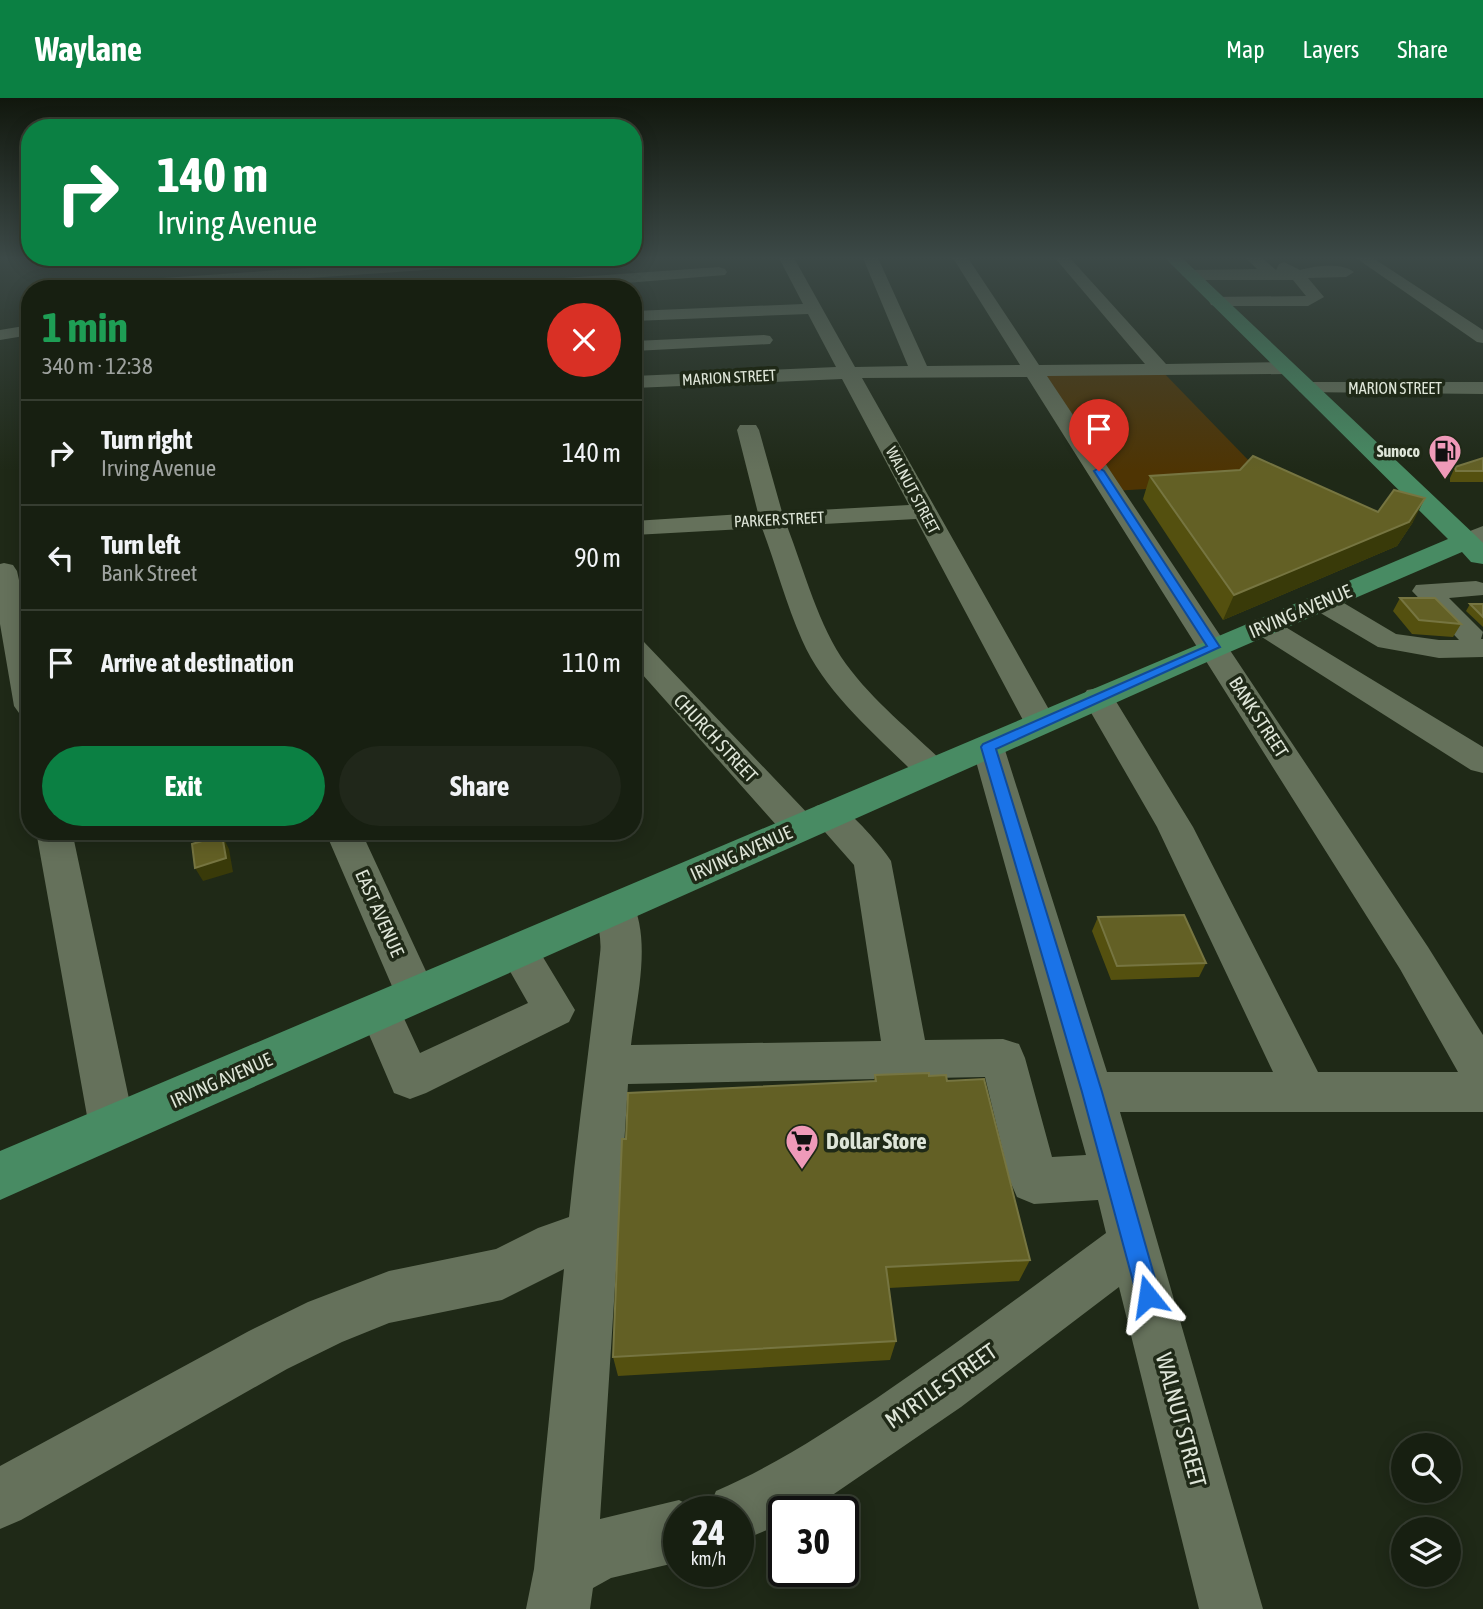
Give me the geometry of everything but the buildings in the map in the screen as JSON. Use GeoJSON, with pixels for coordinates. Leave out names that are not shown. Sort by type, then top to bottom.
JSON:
{"type":"FeatureCollection","features":[{"type":"Feature","properties":{"kind":"main road"},"geometry":{"type":"LineString","coordinates":[[1245,329],[1477,544]]}},
{"type":"Feature","properties":{"kind":"main road","name":"IRVING AVENUE"},"geometry":{"type":"LineString","coordinates":[[0,1176],[1214,647],[1390,573],[1477,544]]}},
{"type":"Feature","properties":{"kind":"street","name":"WALNUT STREET"},"geometry":{"type":"LineString","coordinates":[[825,329],[1040,722]]}},
{"type":"Feature","properties":{"kind":"street"},"geometry":{"type":"LineString","coordinates":[[901,329],[920,371]]}},
{"type":"Feature","properties":{"kind":"street","name":"BANK STREET"},"geometry":{"type":"LineString","coordinates":[[1006,329],[1414,958],[1483,1074]]}},
{"type":"Feature","properties":{"kind":"street"},"geometry":{"type":"LineString","coordinates":[[1124,329],[1161,370]]}},
{"type":"Feature","properties":{"kind":"street"},"geometry":{"type":"LineString","coordinates":[[0,335],[21,332]]}},
{"type":"Feature","properties":{"kind":"street"},"geometry":{"type":"LineString","coordinates":[[642,346],[764,340]]}},
{"type":"Feature","properties":{"kind":"street","name":"MARION STREET"},"geometry":{"type":"LineString","coordinates":[[642,382],[849,372],[1286,368]]}},
{"type":"Feature","properties":{"kind":"street","name":"MARION STREET"},"geometry":{"type":"LineString","coordinates":[[1307,388],[1483,388]]}},
{"type":"Feature","properties":{"kind":"street"},"geometry":{"type":"LineString","coordinates":[[748,430],[772,520],[817,641],[833,668],[856,696],[932,771]]}},
{"type":"Feature","properties":{"kind":"street","name":"PARKER STREET"},"geometry":{"type":"LineString","coordinates":[[642,527],[924,511]]}},
{"type":"Feature","properties":{"kind":"street"},"geometry":{"type":"LineString","coordinates":[[11,570],[21,642]]}},
{"type":"Feature","properties":{"kind":"street"},"geometry":{"type":"LineString","coordinates":[[1390,573],[1426,591],[1483,647]]}},
{"type":"Feature","properties":{"kind":"street"},"geometry":{"type":"LineString","coordinates":[[1426,591],[1481,591]]}},
{"type":"Feature","properties":{"kind":"street"},"geometry":{"type":"LineString","coordinates":[[1322,602],[1388,640],[1439,649],[1483,647]]}},
{"type":"Feature","properties":{"kind":"street"},"geometry":{"type":"LineString","coordinates":[[1264,626],[1483,762]]}},
{"type":"Feature","properties":{"kind":"street","name":"CHURCH STREET"},"geometry":{"type":"LineString","coordinates":[[642,656],[813,821],[872,861],[906,1059]]}},
{"type":"Feature","properties":{"kind":"street"},"geometry":{"type":"LineString","coordinates":[[1098,697],[1175,827],[1305,1092]]}},
{"type":"Feature","properties":{"kind":"street","name":"WALNUT STREET"},"geometry":{"type":"LineString","coordinates":[[988,747],[1116,1176],[1231,1609]]}},
{"type":"Feature","properties":{"kind":"street"},"geometry":{"type":"LineString","coordinates":[[56,840],[112,1127]]}},
{"type":"Feature","properties":{"kind":"street","name":"EAST AVENUE"},"geometry":{"type":"LineString","coordinates":[[346,840],[398,1003],[410,1079],[554,1010],[518,950]]}},
{"type":"Feature","properties":{"kind":"street"},"geometry":{"type":"LineString","coordinates":[[561,1589],[607,1065],[621,950],[616,907]]}},
{"type":"Feature","properties":{"kind":"street"},"geometry":{"type":"LineString","coordinates":[[607,1065],[1003,1058],[1034,1181],[1116,1176]]}},
{"type":"Feature","properties":{"kind":"street"},"geometry":{"type":"LineString","coordinates":[[1092,1092],[1483,1092]]}},
{"type":"Feature","properties":{"kind":"street"},"geometry":{"type":"LineString","coordinates":[[0,1499],[256,1357],[327,1321],[410,1291],[502,1274],[556,1246],[593,1235]]}},
{"type":"Feature","properties":{"kind":"street","name":"MYRTLE STREET"},"geometry":{"type":"LineString","coordinates":[[754,1504],[788,1488],[874,1434],[1135,1244]]}},
{"type":"Feature","properties":{"kind":"street"},"geometry":{"type":"LineString","coordinates":[[561,1589],[601,1549],[663,1535]]}},
{"type":"Feature","properties":{"kind":"shaded area"},"geometry":{"type":"Polygon","coordinates":[[[1161,370],[1252,464],[1215,485],[1112,491],[1034,371],[1161,370]]]}},
{"type":"Feature","properties":{"kind":"place","name":"Sunoco"},"geometry":{"type":"Point","coordinates":[1445,481]}},
{"type":"Feature","properties":{"kind":"place","name":"Dollar Store"},"geometry":{"type":"Point","coordinates":[802,1171]}},
{"type":"Feature","properties":{"kind":"route"},"geometry":{"type":"LineString","coordinates":[[1099,471],[1214,647],[988,747],[1092,1092],[1148,1296]]}}]}
